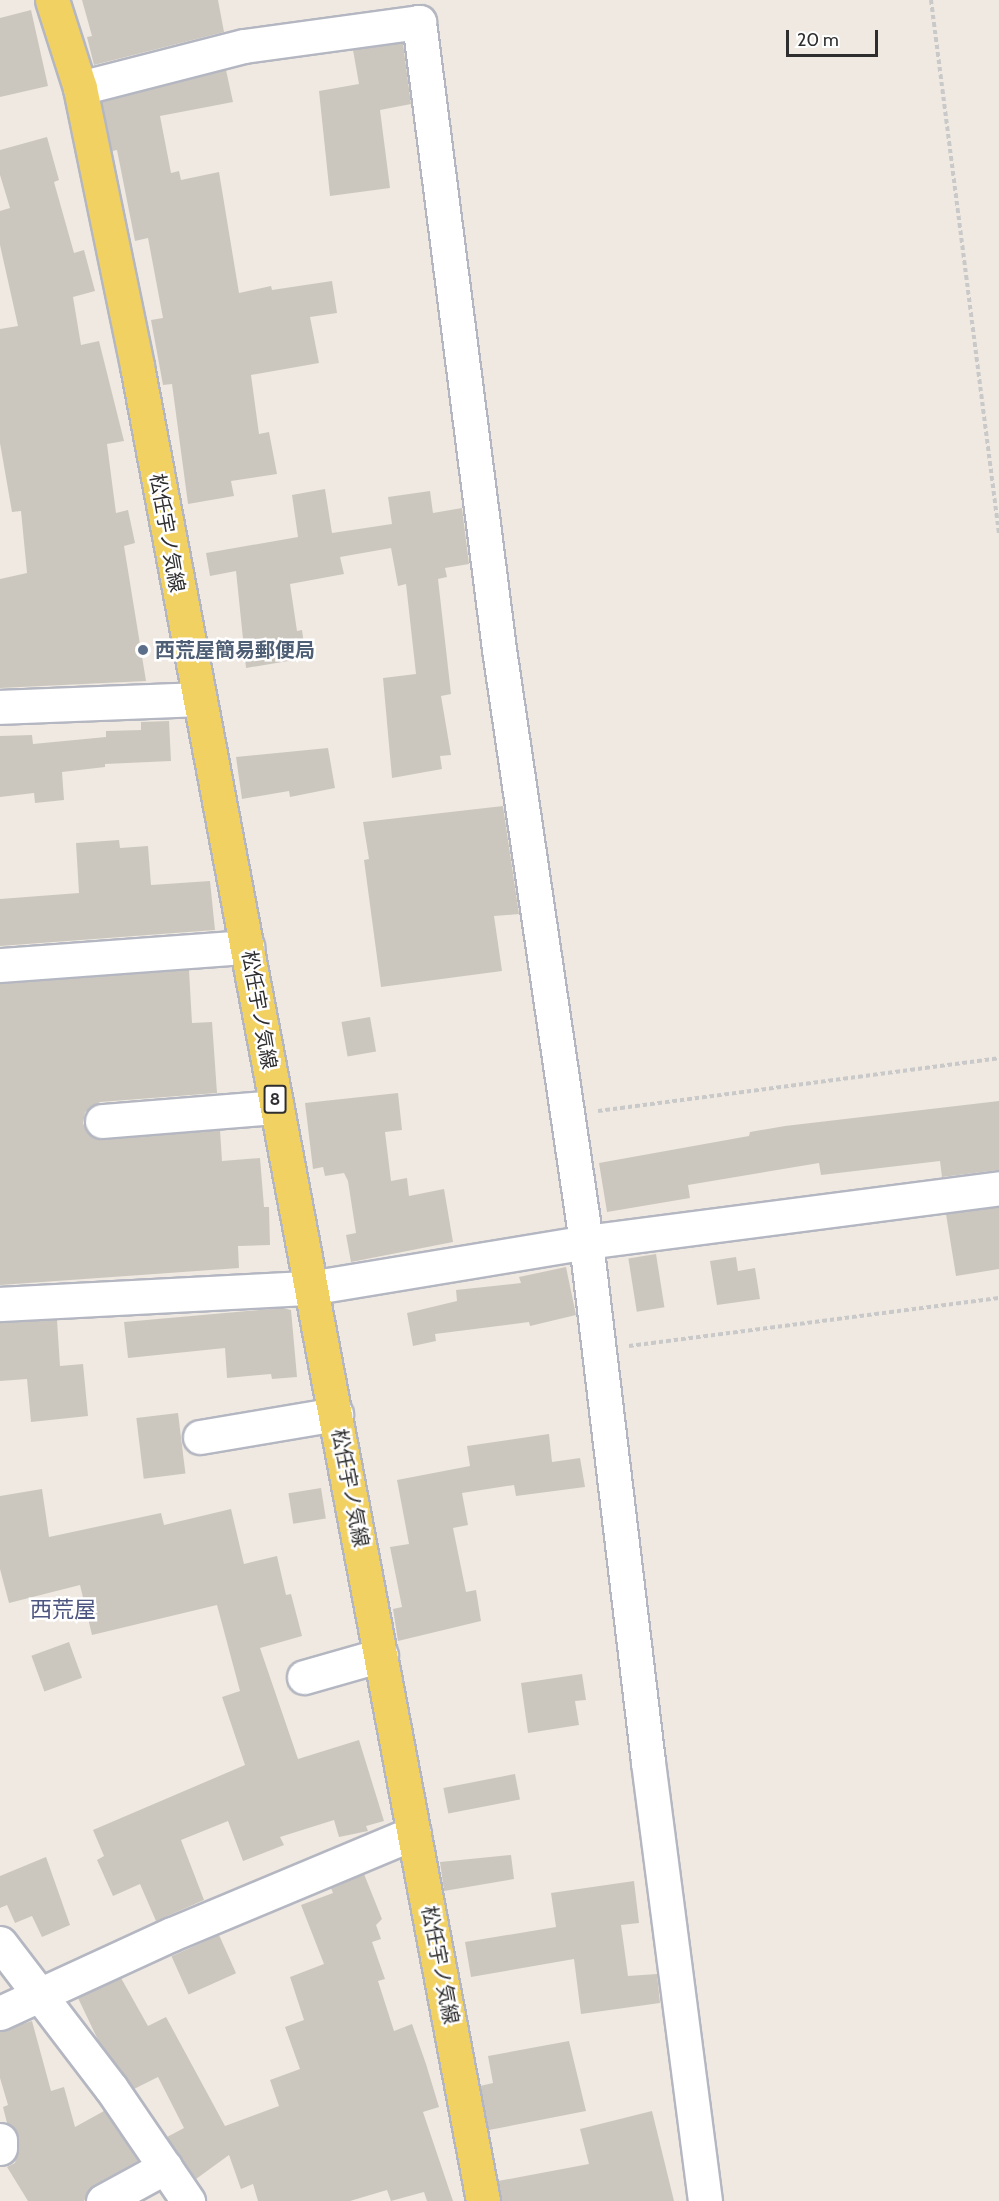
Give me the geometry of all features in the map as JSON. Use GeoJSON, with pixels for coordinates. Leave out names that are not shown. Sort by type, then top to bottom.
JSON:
{"type":"FeatureCollection","features":[{"type":"Feature","properties":{"kind":"main road","name":"松任宇ノ気線"},"geometry":{"type":"LineString","coordinates":[[52,0],[80,88],[137,366],[197,699],[247,947],[309,1288],[336,1414],[483,2201]]}},
{"type":"Feature","properties":{"kind":"street"},"geometry":{"type":"LineString","coordinates":[[80,88],[244,45],[419,22],[499,649],[586,1242],[705,2201]]}},
{"type":"Feature","properties":{"kind":"street"},"geometry":{"type":"LineString","coordinates":[[0,707],[197,699]]}},
{"type":"Feature","properties":{"kind":"street"},"geometry":{"type":"LineString","coordinates":[[0,964],[247,947]]}},
{"type":"Feature","properties":{"kind":"street"},"geometry":{"type":"LineString","coordinates":[[102,1121],[276,1107]]}},
{"type":"Feature","properties":{"kind":"street"},"geometry":{"type":"LineString","coordinates":[[0,1304],[309,1288],[586,1242],[999,1188]]}},
{"type":"Feature","properties":{"kind":"street"},"geometry":{"type":"LineString","coordinates":[[200,1437],[336,1414]]}},
{"type":"Feature","properties":{"kind":"street"},"geometry":{"type":"LineString","coordinates":[[304,1677],[381,1654]]}},
{"type":"Feature","properties":{"kind":"street"},"geometry":{"type":"LineString","coordinates":[[0,2013],[39,1998],[172,1934],[414,1833]]}},
{"type":"Feature","properties":{"kind":"street"},"geometry":{"type":"LineString","coordinates":[[0,1943],[39,1998],[111,2088],[188,2201]]}},
{"type":"Feature","properties":{"kind":"street"},"geometry":{"type":"LineString","coordinates":[[0,2140],[0,2148]]}},
{"type":"Feature","properties":{"kind":"street"},"geometry":{"type":"LineString","coordinates":[[103,2201],[165,2167]]}},
{"type":"Feature","properties":{"kind":"path"},"geometry":{"type":"LineString","coordinates":[[931,0],[999,534]]}},
{"type":"Feature","properties":{"kind":"path"},"geometry":{"type":"LineString","coordinates":[[568,1114],[999,1058]]}},
{"type":"Feature","properties":{"kind":"path"},"geometry":{"type":"LineString","coordinates":[[598,1350],[999,1298]]}},
{"type":"Feature","properties":{"kind":"building"},"geometry":{"type":"Polygon","coordinates":[[[82,0],[218,0],[224,32],[94,65],[87,37],[92,36],[82,0]]]}},
{"type":"Feature","properties":{"kind":"building"},"geometry":{"type":"Polygon","coordinates":[[[31,10],[48,86],[0,97],[0,18],[31,10]]]}},
{"type":"Feature","properties":{"kind":"building"},"geometry":{"type":"Polygon","coordinates":[[[403,43],[411,104],[380,110],[390,188],[330,196],[319,91],[359,84],[353,50],[403,43]]]}},
{"type":"Feature","properties":{"kind":"building"},"geometry":{"type":"Polygon","coordinates":[[[226,70],[233,102],[160,116],[171,173],[179,171],[181,180],[219,172],[239,293],[271,286],[272,290],[332,281],[337,313],[310,317],[319,363],[251,375],[259,434],[269,432],[277,474],[231,481],[234,496],[188,504],[172,384],[163,385],[151,320],[163,318],[148,238],[135,241],[117,150],[112,151],[102,102],[226,70]]]}},
{"type":"Feature","properties":{"kind":"building"},"geometry":{"type":"Polygon","coordinates":[[[47,137],[59,180],[54,182],[74,253],[84,250],[95,291],[73,297],[81,345],[99,341],[124,441],[107,444],[116,513],[128,510],[135,543],[124,546],[146,681],[0,688],[0,579],[27,573],[21,511],[12,512],[0,443],[0,329],[18,326],[0,245],[0,211],[10,208],[0,175],[0,150],[47,137]]]}},
{"type":"Feature","properties":{"kind":"building"},"geometry":{"type":"Polygon","coordinates":[[[325,489],[332,533],[392,524],[388,497],[430,491],[433,513],[462,508],[469,564],[445,568],[447,577],[438,579],[451,694],[441,696],[451,755],[440,756],[442,769],[392,778],[383,678],[416,674],[406,584],[398,586],[391,548],[340,557],[344,574],[290,584],[297,631],[302,630],[306,658],[246,668],[236,571],[210,576],[206,553],[298,537],[292,495],[325,489]]]}},
{"type":"Feature","properties":{"kind":"building"},"geometry":{"type":"Polygon","coordinates":[[[169,721],[171,761],[105,764],[105,767],[62,772],[64,800],[35,803],[34,793],[0,797],[0,736],[32,735],[33,744],[106,737],[106,731],[141,730],[141,722],[169,721]]]}},
{"type":"Feature","properties":{"kind":"building"},"geometry":{"type":"Polygon","coordinates":[[[328,748],[335,788],[290,797],[289,791],[242,799],[236,757],[328,748]]]}},
{"type":"Feature","properties":{"kind":"building"},"geometry":{"type":"Polygon","coordinates":[[[503,806],[519,914],[494,916],[502,971],[381,987],[364,860],[369,859],[363,822],[503,806]]]}},
{"type":"Feature","properties":{"kind":"building"},"geometry":{"type":"Polygon","coordinates":[[[119,840],[120,848],[148,846],[151,885],[210,881],[215,930],[0,946],[0,899],[79,893],[76,843],[119,840]]]}},
{"type":"Feature","properties":{"kind":"building"},"geometry":{"type":"Polygon","coordinates":[[[189,970],[192,1023],[212,1022],[217,1093],[100,1102],[85,1112],[83,1123],[87,1132],[103,1140],[220,1130],[222,1161],[260,1158],[264,1207],[269,1207],[270,1245],[238,1246],[239,1268],[0,1285],[0,984],[189,970]]]}},
{"type":"Feature","properties":{"kind":"building"},"geometry":{"type":"Polygon","coordinates":[[[370,1017],[376,1051],[348,1057],[341,1022],[370,1017]]]}},
{"type":"Feature","properties":{"kind":"building"},"geometry":{"type":"Polygon","coordinates":[[[398,1093],[402,1130],[385,1132],[391,1181],[407,1178],[409,1196],[444,1189],[453,1242],[351,1262],[346,1235],[356,1233],[348,1181],[344,1173],[325,1176],[323,1167],[313,1169],[305,1103],[398,1093]]]}},
{"type":"Feature","properties":{"kind":"building"},"geometry":{"type":"Polygon","coordinates":[[[999,1101],[999,1170],[942,1177],[940,1161],[821,1175],[819,1163],[688,1185],[690,1198],[607,1212],[599,1163],[749,1136],[750,1132],[785,1126],[999,1101]]]}},
{"type":"Feature","properties":{"kind":"building"},"geometry":{"type":"Polygon","coordinates":[[[999,1207],[999,1269],[956,1276],[946,1214],[999,1207]]]}},
{"type":"Feature","properties":{"kind":"building"},"geometry":{"type":"Polygon","coordinates":[[[656,1254],[664,1307],[637,1312],[628,1258],[656,1254]]]}},
{"type":"Feature","properties":{"kind":"building"},"geometry":{"type":"Polygon","coordinates":[[[736,1257],[738,1271],[755,1268],[760,1299],[717,1305],[710,1261],[736,1257]]]}},
{"type":"Feature","properties":{"kind":"building"},"geometry":{"type":"Polygon","coordinates":[[[566,1267],[576,1315],[530,1326],[529,1322],[435,1334],[436,1341],[413,1346],[407,1313],[457,1301],[456,1290],[521,1283],[519,1277],[566,1267]]]}},
{"type":"Feature","properties":{"kind":"building"},"geometry":{"type":"Polygon","coordinates":[[[282,1308],[291,1310],[297,1377],[272,1379],[271,1374],[227,1378],[225,1348],[128,1358],[124,1322],[282,1308]]]}},
{"type":"Feature","properties":{"kind":"building"},"geometry":{"type":"Polygon","coordinates":[[[57,1320],[60,1366],[83,1364],[88,1416],[31,1422],[27,1379],[0,1381],[0,1323],[57,1320]]]}},
{"type":"Feature","properties":{"kind":"building"},"geometry":{"type":"Polygon","coordinates":[[[178,1413],[185,1474],[144,1479],[136,1418],[178,1413]]]}},
{"type":"Feature","properties":{"kind":"building"},"geometry":{"type":"Polygon","coordinates":[[[549,1434],[552,1462],[580,1458],[585,1487],[516,1496],[514,1485],[462,1493],[468,1525],[453,1528],[466,1592],[476,1590],[481,1621],[398,1641],[393,1609],[402,1607],[390,1547],[409,1544],[397,1480],[470,1466],[467,1446],[549,1434]]]}},
{"type":"Feature","properties":{"kind":"building"},"geometry":{"type":"Polygon","coordinates":[[[321,1488],[326,1519],[293,1524],[288,1493],[321,1488]]]}},
{"type":"Feature","properties":{"kind":"building"},"geometry":{"type":"Polygon","coordinates":[[[42,1489],[49,1537],[161,1513],[164,1525],[231,1509],[244,1564],[277,1556],[286,1595],[291,1594],[302,1636],[260,1648],[298,1759],[359,1740],[384,1821],[366,1826],[368,1831],[339,1837],[334,1820],[280,1837],[284,1845],[243,1861],[228,1821],[181,1840],[204,1900],[156,1921],[140,1884],[113,1896],[97,1860],[104,1856],[93,1830],[245,1765],[222,1697],[240,1691],[217,1605],[92,1635],[80,1585],[9,1603],[0,1569],[0,1496],[42,1489]]]}},
{"type":"Feature","properties":{"kind":"building"},"geometry":{"type":"Polygon","coordinates":[[[69,1642],[82,1678],[44,1691],[31,1656],[69,1642]]]}},
{"type":"Feature","properties":{"kind":"building"},"geometry":{"type":"Polygon","coordinates":[[[582,1674],[586,1700],[575,1701],[579,1725],[528,1733],[521,1683],[582,1674]]]}},
{"type":"Feature","properties":{"kind":"building"},"geometry":{"type":"Polygon","coordinates":[[[515,1774],[520,1800],[448,1813],[443,1788],[515,1774]]]}},
{"type":"Feature","properties":{"kind":"building"},"geometry":{"type":"Polygon","coordinates":[[[511,1855],[514,1879],[444,1891],[440,1862],[511,1855]]]}},
{"type":"Feature","properties":{"kind":"building"},"geometry":{"type":"Polygon","coordinates":[[[46,1857],[70,1925],[42,1937],[32,1916],[15,1923],[7,1905],[0,1908],[0,1876],[46,1857]]]}},
{"type":"Feature","properties":{"kind":"building"},"geometry":{"type":"Polygon","coordinates":[[[364,1874],[382,1919],[376,1925],[381,1939],[372,1942],[385,1979],[378,1981],[394,2031],[412,2024],[426,2064],[439,2107],[423,2112],[453,2201],[427,2201],[424,2192],[391,2201],[387,2190],[350,2201],[258,2201],[253,2184],[241,2189],[229,2155],[196,2179],[167,2137],[184,2128],[158,2077],[134,2089],[99,2042],[78,1998],[121,1978],[148,2026],[166,2017],[225,2126],[279,2106],[270,2080],[300,2069],[285,2027],[304,2020],[290,1977],[324,1964],[301,1905],[333,1893],[331,1888],[364,1874]]]}},
{"type":"Feature","properties":{"kind":"building"},"geometry":{"type":"Polygon","coordinates":[[[634,1881],[639,1923],[621,1925],[628,1976],[657,1974],[660,2003],[581,2014],[574,1959],[471,1977],[465,1942],[556,1927],[551,1893],[634,1881]]]}},
{"type":"Feature","properties":{"kind":"building"},"geometry":{"type":"Polygon","coordinates":[[[219,1935],[236,1973],[189,1995],[171,1956],[219,1935]]]}},
{"type":"Feature","properties":{"kind":"building"},"geometry":{"type":"Polygon","coordinates":[[[32,2021],[51,2091],[64,2087],[75,2127],[104,2111],[138,2161],[94,2185],[84,2201],[28,2201],[7,2167],[15,2163],[19,2140],[16,2130],[7,2123],[3,2107],[8,2105],[0,2078],[0,2031],[32,2021]]]}},
{"type":"Feature","properties":{"kind":"building"},"geometry":{"type":"Polygon","coordinates":[[[569,2041],[586,2111],[489,2130],[480,2086],[493,2083],[488,2056],[569,2041]]]}},
{"type":"Feature","properties":{"kind":"building"},"geometry":{"type":"Polygon","coordinates":[[[652,2111],[674,2201],[501,2201],[498,2181],[589,2164],[580,2129],[652,2111]]]}},
{"type":"Feature","properties":{"kind":"place","name":"西荒屋簡易郵便局"},"geometry":{"type":"Point","coordinates":[143,650]}},
{"type":"Feature","properties":{"kind":"district","name":"西荒屋"},"geometry":{"type":"Point","coordinates":[63,1610]}}]}
